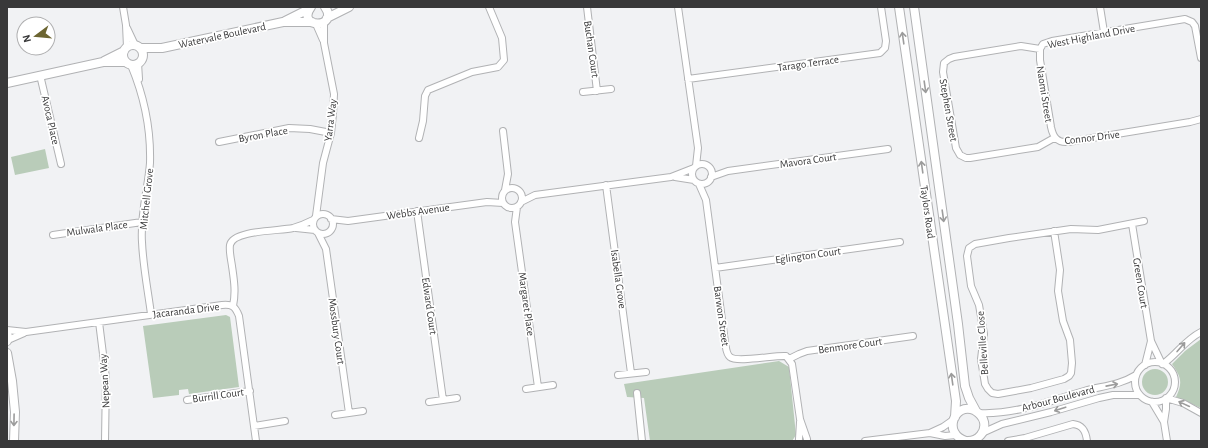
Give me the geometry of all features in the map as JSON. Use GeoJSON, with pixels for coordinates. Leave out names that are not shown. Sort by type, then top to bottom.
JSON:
{"type":"FeatureCollection","features":[{"type":"Feature","properties":{"kind":"main road"},"geometry":{"type":"LineString","coordinates":[[310,8],[308,14],[320,22],[328,12],[325,7]]}},
{"type":"Feature","properties":{"kind":"main road","name":"Watervale Boulevard"},"geometry":{"type":"LineString","coordinates":[[325,7],[348,7]]}},
{"type":"Feature","properties":{"kind":"main road","name":"Watervale Boulevard"},"geometry":{"type":"LineString","coordinates":[[103,62],[131,48],[162,48],[283,22],[320,22],[348,7]]}},
{"type":"Feature","properties":{"kind":"main road","name":"Taylors Road"},"geometry":{"type":"LineString","coordinates":[[899,7],[955,395],[956,406],[954,419]]}},
{"type":"Feature","properties":{"kind":"main road","name":"Taylors Road"},"geometry":{"type":"LineString","coordinates":[[914,7],[958,324],[965,386],[977,412]]}},
{"type":"Feature","properties":{"kind":"main road","name":"Watervale Boulevard"},"geometry":{"type":"LineString","coordinates":[[283,22],[310,8]]}},
{"type":"Feature","properties":{"kind":"main road"},"geometry":{"type":"LineString","coordinates":[[131,48],[142,53],[134,62],[123,57],[131,48]]}},
{"type":"Feature","properties":{"kind":"main road","name":"Watervale Boulevard"},"geometry":{"type":"LineString","coordinates":[[7,83],[103,62],[134,62],[162,48]]}},
{"type":"Feature","properties":{"kind":"main road"},"geometry":{"type":"LineString","coordinates":[[7,331],[7,340]]}},
{"type":"Feature","properties":{"kind":"main road"},"geometry":{"type":"LineString","coordinates":[[7,353],[15,412],[14,441]]}},
{"type":"Feature","properties":{"kind":"main road"},"geometry":{"type":"LineString","coordinates":[[967,409],[977,412],[984,420],[984,429],[981,437],[967,441],[958,438],[953,428],[954,419],[958,413],[967,409]]}},
{"type":"Feature","properties":{"kind":"street"},"geometry":{"type":"LineString","coordinates":[[123,7],[131,48]]}},
{"type":"Feature","properties":{"kind":"street"},"geometry":{"type":"LineString","coordinates":[[419,138],[423,121],[425,96],[428,90],[472,72],[498,67],[504,60],[502,38],[490,7]]}},
{"type":"Feature","properties":{"kind":"street","name":"Buchan Court"},"geometry":{"type":"LineString","coordinates":[[587,7],[597,90]]}},
{"type":"Feature","properties":{"kind":"street","name":"Tarago Terrace"},"geometry":{"type":"LineString","coordinates":[[688,79],[880,53],[885,48],[886,41],[882,7]]}},
{"type":"Feature","properties":{"kind":"street"},"geometry":{"type":"LineString","coordinates":[[1100,7],[1104,32]]}},
{"type":"Feature","properties":{"kind":"street"},"geometry":{"type":"LineString","coordinates":[[679,8],[698,148],[695,167],[692,174],[696,182]]}},
{"type":"Feature","properties":{"kind":"street","name":"West Highland Drive"},"geometry":{"type":"LineString","coordinates":[[946,61],[959,56],[1021,46],[1040,49],[1043,44],[1052,41],[1182,20],[1189,20],[1192,22],[1196,30],[1201,58]]}},
{"type":"Feature","properties":{"kind":"street","name":"Yarra Way"},"geometry":{"type":"LineString","coordinates":[[315,218],[323,163],[331,133],[334,94],[320,22]]}},
{"type":"Feature","properties":{"kind":"street","name":"Naomi Street"},"geometry":{"type":"LineString","coordinates":[[1040,49],[1040,60],[1054,138]]}},
{"type":"Feature","properties":{"kind":"street","name":"Stephen Street"},"geometry":{"type":"LineString","coordinates":[[946,61],[943,67],[943,72],[954,144],[957,152],[963,157]]}},
{"type":"Feature","properties":{"kind":"street","name":"Mitchell Grove"},"geometry":{"type":"LineString","coordinates":[[134,62],[148,118],[150,143],[150,163],[142,222],[142,242],[151,314]]}},
{"type":"Feature","properties":{"kind":"street","name":"Avoca Place"},"geometry":{"type":"LineString","coordinates":[[40,75],[60,164]]}},
{"type":"Feature","properties":{"kind":"street","name":"Buchan Court"},"geometry":{"type":"LineString","coordinates":[[583,92],[610,89]]}},
{"type":"Feature","properties":{"kind":"street","name":"Connor Drive"},"geometry":{"type":"LineString","coordinates":[[963,157],[970,158],[1038,147],[1054,138],[1059,141],[1068,142],[1201,119]]}},
{"type":"Feature","properties":{"kind":"street","name":"Byron Place"},"geometry":{"type":"LineString","coordinates":[[219,142],[289,128],[310,129],[331,133]]}},
{"type":"Feature","properties":{"kind":"street"},"geometry":{"type":"LineString","coordinates":[[503,131],[508,174],[503,203],[509,208],[535,195],[671,177],[702,164],[708,167]]}},
{"type":"Feature","properties":{"kind":"street"},"geometry":{"type":"LineString","coordinates":[[671,177],[696,182],[710,180],[708,167],[698,148]]}},
{"type":"Feature","properties":{"kind":"street","name":"Mavora Court"},"geometry":{"type":"LineString","coordinates":[[708,167],[728,170],[888,149]]}},
{"type":"Feature","properties":{"kind":"street","name":"Mavora Court"},"geometry":{"type":"LineString","coordinates":[[710,180],[728,170]]}},
{"type":"Feature","properties":{"kind":"street"},"geometry":{"type":"LineString","coordinates":[[508,174],[521,195],[519,204]]}},
{"type":"Feature","properties":{"kind":"street","name":"Barwon Street"},"geometry":{"type":"LineString","coordinates":[[710,180],[706,200],[725,342],[728,354],[730,357],[738,360],[786,356],[789,359]]}},
{"type":"Feature","properties":{"kind":"street","name":"Barwon Street"},"geometry":{"type":"LineString","coordinates":[[696,182],[706,200]]}},
{"type":"Feature","properties":{"kind":"street","name":"Isabella Grove"},"geometry":{"type":"LineString","coordinates":[[606,185],[632,373]]}},
{"type":"Feature","properties":{"kind":"street"},"geometry":{"type":"LineString","coordinates":[[504,193],[512,188],[535,195]]}},
{"type":"Feature","properties":{"kind":"street","name":"Webbs Avenue"},"geometry":{"type":"LineString","coordinates":[[487,202],[504,193]]}},
{"type":"Feature","properties":{"kind":"street","name":"Yarra Way"},"geometry":{"type":"LineString","coordinates":[[319,197],[328,217]]}},
{"type":"Feature","properties":{"kind":"street","name":"Webbs Avenue"},"geometry":{"type":"LineString","coordinates":[[330,230],[348,221],[487,202],[503,203]]}},
{"type":"Feature","properties":{"kind":"street","name":"Margaret Place"},"geometry":{"type":"LineString","coordinates":[[515,222],[519,204]]}},
{"type":"Feature","properties":{"kind":"street","name":"Margaret Place"},"geometry":{"type":"LineString","coordinates":[[509,208],[515,222],[538,387]]}},
{"type":"Feature","properties":{"kind":"street","name":"Edward Court"},"geometry":{"type":"LineString","coordinates":[[417,211],[442,400]]}},
{"type":"Feature","properties":{"kind":"street"},"geometry":{"type":"LineString","coordinates":[[233,306],[235,296],[230,244],[233,239],[242,234],[293,228],[324,234],[330,230],[328,217],[319,215],[293,228]]}},
{"type":"Feature","properties":{"kind":"street","name":"Webbs Avenue"},"geometry":{"type":"LineString","coordinates":[[328,217],[348,221]]}},
{"type":"Feature","properties":{"kind":"street"},"geometry":{"type":"LineString","coordinates":[[315,218],[313,225],[317,232]]}},
{"type":"Feature","properties":{"kind":"street","name":"Mulwala Place"},"geometry":{"type":"LineString","coordinates":[[53,234],[142,222]]}},
{"type":"Feature","properties":{"kind":"street","name":"Belleville Close"},"geometry":{"type":"LineString","coordinates":[[1054,231],[1060,270],[1058,291],[1063,321],[1070,340],[1072,363],[1071,373],[1064,379],[1031,388],[998,394],[992,393],[985,384],[981,359],[984,334],[979,305],[971,286],[967,251],[975,244],[1054,231],[1077,228],[1098,230],[1144,222]]}},
{"type":"Feature","properties":{"kind":"street","name":"Green Court"},"geometry":{"type":"LineString","coordinates":[[1132,224],[1151,341],[1162,364]]}},
{"type":"Feature","properties":{"kind":"street","name":"Mossbury Court"},"geometry":{"type":"LineString","coordinates":[[330,230],[326,249],[349,413]]}},
{"type":"Feature","properties":{"kind":"street","name":"Mossbury Court"},"geometry":{"type":"LineString","coordinates":[[317,232],[326,249]]}},
{"type":"Feature","properties":{"kind":"street","name":"Eglington Court"},"geometry":{"type":"LineString","coordinates":[[715,268],[900,242]]}},
{"type":"Feature","properties":{"kind":"street","name":"Jacaranda Drive"},"geometry":{"type":"LineString","coordinates":[[7,331],[26,332],[229,304],[233,306],[239,316],[256,441]]}},
{"type":"Feature","properties":{"kind":"street","name":"Nepean Way"},"geometry":{"type":"LineString","coordinates":[[99,322],[106,378],[105,441]]}},
{"type":"Feature","properties":{"kind":"street","name":"Jacaranda Drive"},"geometry":{"type":"LineString","coordinates":[[7,340],[26,332]]}},
{"type":"Feature","properties":{"kind":"street"},"geometry":{"type":"LineString","coordinates":[[1162,364],[1172,358],[1190,338],[1201,332]]}},
{"type":"Feature","properties":{"kind":"street","name":"Benmore Court"},"geometry":{"type":"LineString","coordinates":[[789,359],[807,351],[913,336]]}},
{"type":"Feature","properties":{"kind":"street","name":"Green Court"},"geometry":{"type":"LineString","coordinates":[[1145,365],[1151,341]]}},
{"type":"Feature","properties":{"kind":"street"},"geometry":{"type":"LineString","coordinates":[[789,359],[792,364],[800,419],[808,440],[797,440],[800,419]]}},
{"type":"Feature","properties":{"kind":"street"},"geometry":{"type":"LineString","coordinates":[[1156,362],[1162,364],[1172,372],[1174,378],[1173,389],[1162,401],[1147,401],[1139,395],[1135,385],[1136,375],[1145,365],[1156,362]]}},
{"type":"Feature","properties":{"kind":"street"},"geometry":{"type":"LineString","coordinates":[[618,375],[646,372]]}},
{"type":"Feature","properties":{"kind":"street","name":"Arbour Boulevard"},"geometry":{"type":"LineString","coordinates":[[977,412],[994,413],[1044,403],[1084,391],[1118,384],[1136,375]]}},
{"type":"Feature","properties":{"kind":"street"},"geometry":{"type":"LineString","coordinates":[[526,389],[553,385]]}},
{"type":"Feature","properties":{"kind":"street","name":"Burrill Court"},"geometry":{"type":"LineString","coordinates":[[187,400],[250,391]]}},
{"type":"Feature","properties":{"kind":"street"},"geometry":{"type":"LineString","coordinates":[[637,393],[642,441]]}},
{"type":"Feature","properties":{"kind":"street","name":"Arbour Boulevard"},"geometry":{"type":"LineString","coordinates":[[981,437],[1002,424],[1052,412],[1099,398],[1113,395],[1139,395]]}},
{"type":"Feature","properties":{"kind":"street"},"geometry":{"type":"LineString","coordinates":[[429,402],[457,398]]}},
{"type":"Feature","properties":{"kind":"street"},"geometry":{"type":"LineString","coordinates":[[1166,398],[1184,403],[1201,413]]}},
{"type":"Feature","properties":{"kind":"street"},"geometry":{"type":"LineString","coordinates":[[1166,398],[1164,422],[1167,441]]}},
{"type":"Feature","properties":{"kind":"street"},"geometry":{"type":"LineString","coordinates":[[1152,402],[1164,422]]}},
{"type":"Feature","properties":{"kind":"street"},"geometry":{"type":"LineString","coordinates":[[335,415],[363,411]]}},
{"type":"Feature","properties":{"kind":"street"},"geometry":{"type":"LineString","coordinates":[[865,441],[930,433],[954,419]]}},
{"type":"Feature","properties":{"kind":"street"},"geometry":{"type":"LineString","coordinates":[[254,426],[285,422]]}},
{"type":"Feature","properties":{"kind":"street"},"geometry":{"type":"LineString","coordinates":[[1008,441],[1073,424],[1084,429],[1087,441]]}},
{"type":"Feature","properties":{"kind":"street"},"geometry":{"type":"LineString","coordinates":[[930,433],[958,438]]}},
{"type":"Feature","properties":{"kind":"green space"},"geometry":{"type":"Polygon","coordinates":[[[45,149],[49,168],[15,175],[11,157],[45,149]]]}},
{"type":"Feature","properties":{"kind":"green space"},"geometry":{"type":"Polygon","coordinates":[[[226,315],[230,317],[239,387],[189,394],[188,389],[179,390],[179,395],[153,398],[143,326],[226,315]]]}},
{"type":"Feature","properties":{"kind":"green space"},"geometry":{"type":"Polygon","coordinates":[[[1201,339],[1201,408],[1176,397],[1180,387],[1180,380],[1172,364],[1185,351],[1201,339]]]}},
{"type":"Feature","properties":{"kind":"green space"},"geometry":{"type":"Polygon","coordinates":[[[779,361],[789,367],[796,435],[792,441],[650,441],[644,398],[627,397],[624,384],[779,361]]]}},
{"type":"Feature","properties":{"kind":"green space"},"geometry":{"type":"Polygon","coordinates":[[[1155,369],[1164,373],[1168,382],[1164,391],[1155,395],[1146,391],[1142,382],[1146,373],[1155,369]]]}}]}
